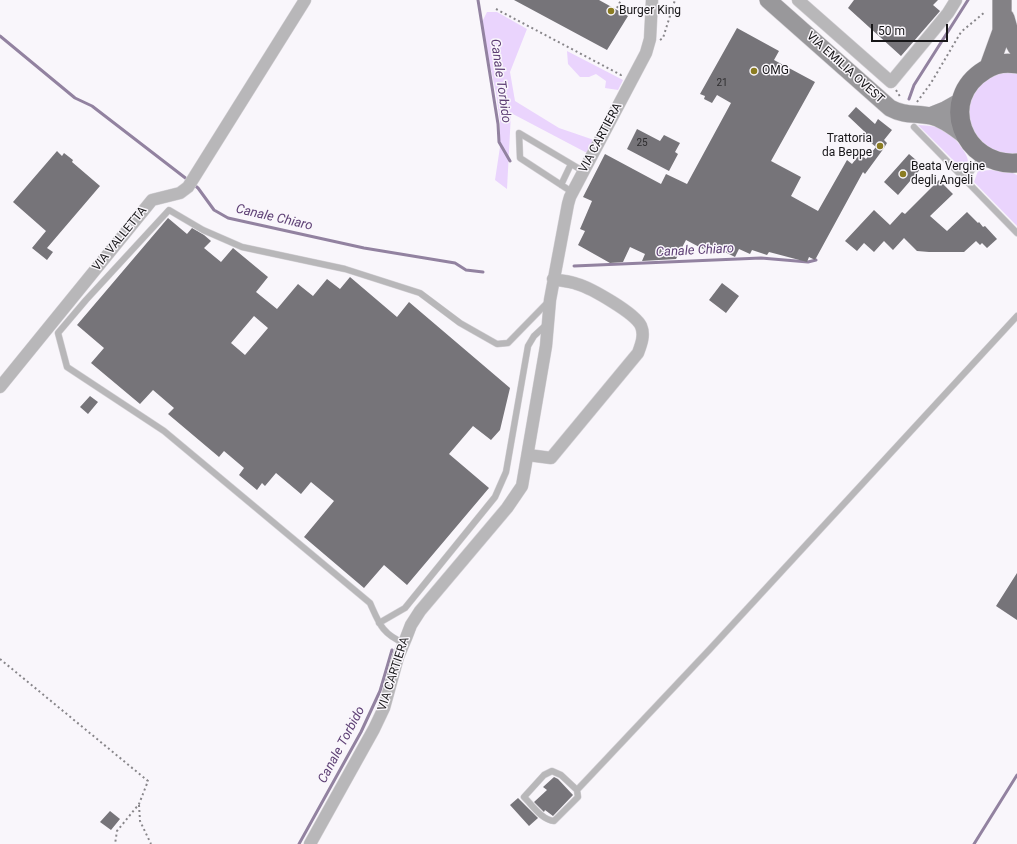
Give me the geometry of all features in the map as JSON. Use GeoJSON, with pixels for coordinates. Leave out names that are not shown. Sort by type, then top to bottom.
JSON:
{"type":"FeatureCollection","features":[{"type":"Feature","properties":{"kind":"main road","name":"VIA EMILIA OVEST"},"geometry":{"type":"LineString","coordinates":[[768,0],[885,104],[907,112]]}},
{"type":"Feature","properties":{"kind":"main road"},"geometry":{"type":"LineString","coordinates":[[997,8],[1017,47]]}},
{"type":"Feature","properties":{"kind":"main road"},"geometry":{"type":"LineString","coordinates":[[989,67],[1002,32],[997,8]]}},
{"type":"Feature","properties":{"kind":"main road"},"geometry":{"type":"LineString","coordinates":[[965,136],[960,119],[961,101],[965,90],[971,81],[989,67],[1001,64],[1017,64]]}},
{"type":"Feature","properties":{"kind":"main road"},"geometry":{"type":"LineString","coordinates":[[930,116],[961,101]]}},
{"type":"Feature","properties":{"kind":"main road"},"geometry":{"type":"LineString","coordinates":[[907,112],[930,116],[951,126],[965,136],[983,156],[996,161],[1014,164]]}},
{"type":"Feature","properties":{"kind":"street","name":"VIA VALLETTA"},"geometry":{"type":"LineString","coordinates":[[0,387],[152,200],[180,193],[190,184],[305,0]]}},
{"type":"Feature","properties":{"kind":"street","name":"VIA CARTIERA"},"geometry":{"type":"LineString","coordinates":[[310,844],[374,729],[384,708],[398,657],[411,625],[420,611],[518,493],[522,486],[546,346],[553,279],[568,204],[572,192],[646,53],[650,39],[652,0]]}},
{"type":"Feature","properties":{"kind":"street","name":"VIA EMILIA OVEST"},"geometry":{"type":"LineString","coordinates":[[798,0],[891,82],[948,13],[956,0]]}},
{"type":"Feature","properties":{"kind":"street"},"geometry":{"type":"LineString","coordinates":[[528,455],[551,458],[638,353],[642,341],[641,326],[635,318],[610,300],[576,283],[553,279]]}},
{"type":"Feature","properties":{"kind":"lane"},"geometry":{"type":"LineString","coordinates":[[907,112],[1017,234]]}},
{"type":"Feature","properties":{"kind":"lane"},"geometry":{"type":"LineString","coordinates":[[572,192],[520,158],[519,134],[584,171]]}},
{"type":"Feature","properties":{"kind":"lane"},"geometry":{"type":"LineString","coordinates":[[965,178],[983,156]]}},
{"type":"Feature","properties":{"kind":"lane"},"geometry":{"type":"LineString","coordinates":[[561,185],[571,164]]}},
{"type":"Feature","properties":{"kind":"lane"},"geometry":{"type":"LineString","coordinates":[[404,643],[389,636],[379,623],[370,603],[164,431],[67,367],[58,333],[86,300],[169,210],[203,230],[242,247],[345,269],[420,293],[460,323],[497,344],[508,343],[550,300]]}},
{"type":"Feature","properties":{"kind":"lane"},"geometry":{"type":"LineString","coordinates":[[577,790],[710,649],[1017,316]]}},
{"type":"Feature","properties":{"kind":"lane"},"geometry":{"type":"LineString","coordinates":[[379,623],[405,608],[495,497],[506,472],[528,346],[534,336],[548,323]]}},
{"type":"Feature","properties":{"kind":"lane"},"geometry":{"type":"LineString","coordinates":[[552,771],[562,775],[577,790],[578,797],[554,822],[545,819],[524,797],[544,775],[552,771]]}},
{"type":"Feature","properties":{"kind":"path"},"geometry":{"type":"LineString","coordinates":[[617,8],[621,0]]}},
{"type":"Feature","properties":{"kind":"path"},"geometry":{"type":"LineString","coordinates":[[655,39],[660,40],[662,38],[675,0]]}},
{"type":"Feature","properties":{"kind":"path"},"geometry":{"type":"LineString","coordinates":[[891,82],[907,112],[931,82],[961,32],[997,8]]}},
{"type":"Feature","properties":{"kind":"path"},"geometry":{"type":"LineString","coordinates":[[496,9],[621,75],[622,73]]}},
{"type":"Feature","properties":{"kind":"path"},"geometry":{"type":"LineString","coordinates":[[0,660],[148,780],[139,804],[117,831],[115,844]]}},
{"type":"Feature","properties":{"kind":"path"},"geometry":{"type":"LineString","coordinates":[[139,804],[140,821],[152,844]]}},
{"type":"Feature","properties":{"kind":"shaded area"},"geometry":{"type":"Polygon","coordinates":[[[487,12],[497,12],[527,29],[510,72],[515,101],[559,128],[594,140],[587,153],[511,113],[507,189],[495,180],[500,147],[500,122],[496,93],[481,24],[487,12]]]}},
{"type":"Feature","properties":{"kind":"shaded area"},"geometry":{"type":"Polygon","coordinates":[[[567,51],[623,80],[618,90],[605,88],[606,81],[596,74],[589,77],[580,77],[568,64],[567,51]]]}},
{"type":"Feature","properties":{"kind":"shaded area"},"geometry":{"type":"Polygon","coordinates":[[[1017,72],[1017,155],[996,153],[977,140],[967,119],[970,96],[977,86],[996,73],[1017,72]]]}},
{"type":"Feature","properties":{"kind":"shaded area"},"geometry":{"type":"Polygon","coordinates":[[[918,125],[942,128],[950,133],[966,154],[968,161],[965,166],[961,168],[918,125]]]}},
{"type":"Feature","properties":{"kind":"shaded area"},"geometry":{"type":"Polygon","coordinates":[[[991,170],[1013,173],[1017,175],[1017,226],[974,182],[978,171],[991,170]]]}},
{"type":"Feature","properties":{"kind":"building"},"geometry":{"type":"Polygon","coordinates":[[[514,0],[599,0],[628,16],[607,50],[514,0]]]}},
{"type":"Feature","properties":{"kind":"building"},"geometry":{"type":"Polygon","coordinates":[[[854,0],[938,0],[933,5],[940,11],[901,56],[848,8],[854,0]]]}},
{"type":"Feature","properties":{"kind":"building"},"geometry":{"type":"Polygon","coordinates":[[[737,28],[779,51],[774,60],[815,82],[771,161],[801,177],[791,196],[818,211],[847,160],[852,164],[860,154],[866,159],[876,147],[864,137],[866,133],[848,116],[856,107],[875,124],[878,119],[892,130],[884,140],[887,143],[884,148],[865,174],[863,172],[815,260],[809,257],[807,262],[769,252],[767,255],[752,250],[750,254],[739,249],[735,257],[709,244],[705,250],[686,240],[676,259],[642,261],[645,254],[630,247],[623,262],[610,263],[578,245],[585,231],[580,229],[592,201],[583,197],[605,154],[661,184],[666,174],[687,184],[731,103],[717,95],[712,103],[704,99],[705,96],[700,94],[737,28]]]}},
{"type":"Feature","properties":{"kind":"building"},"geometry":{"type":"Polygon","coordinates":[[[637,129],[660,141],[664,135],[680,143],[675,152],[678,154],[669,171],[627,149],[637,129]]]}},
{"type":"Feature","properties":{"kind":"building"},"geometry":{"type":"Polygon","coordinates":[[[57,151],[62,156],[64,153],[73,160],[72,162],[100,186],[47,248],[53,252],[47,260],[32,248],[46,231],[13,202],[57,151]]]}},
{"type":"Feature","properties":{"kind":"building","name":"Beata Vergine degli Angeli"},"geometry":{"type":"Polygon","coordinates":[[[909,154],[923,166],[898,195],[884,182],[909,154]]]}},
{"type":"Feature","properties":{"kind":"building"},"geometry":{"type":"Polygon","coordinates":[[[939,180],[953,194],[930,216],[947,231],[967,212],[983,227],[985,226],[997,239],[987,248],[982,243],[980,245],[976,241],[964,252],[917,251],[904,238],[893,250],[884,241],[874,252],[864,243],[857,251],[845,241],[874,210],[890,225],[902,212],[905,214],[939,180]]]}},
{"type":"Feature","properties":{"kind":"building"},"geometry":{"type":"Polygon","coordinates":[[[168,218],[187,234],[192,228],[204,235],[211,241],[204,248],[221,262],[233,248],[268,277],[256,292],[277,309],[298,284],[313,296],[327,279],[340,289],[350,277],[397,317],[409,302],[510,388],[500,430],[491,440],[473,426],[449,454],[489,488],[407,585],[384,565],[364,588],[304,537],[334,501],[311,482],[301,494],[276,473],[265,486],[262,483],[257,490],[239,475],[244,468],[224,451],[219,457],[168,414],[174,408],[153,390],[140,404],[91,363],[104,348],[77,325],[168,218]],[[254,316],[231,343],[245,355],[268,328],[254,316]]]}},
{"type":"Feature","properties":{"kind":"building"},"geometry":{"type":"Polygon","coordinates":[[[722,283],[739,296],[726,313],[709,300],[722,283]]]}},
{"type":"Feature","properties":{"kind":"building"},"geometry":{"type":"Polygon","coordinates":[[[90,396],[98,402],[88,414],[80,407],[90,396]]]}},
{"type":"Feature","properties":{"kind":"building"},"geometry":{"type":"Polygon","coordinates":[[[1017,573],[1017,620],[996,606],[1017,573]]]}},
{"type":"Feature","properties":{"kind":"building"},"geometry":{"type":"Polygon","coordinates":[[[554,777],[558,779],[573,795],[553,816],[545,810],[544,812],[534,802],[547,790],[543,787],[554,777]]]}},
{"type":"Feature","properties":{"kind":"building"},"geometry":{"type":"Polygon","coordinates":[[[518,798],[538,818],[529,826],[510,805],[518,798]]]}},
{"type":"Feature","properties":{"kind":"building"},"geometry":{"type":"Polygon","coordinates":[[[110,811],[120,819],[111,830],[100,822],[110,811]]]}},
{"type":"Feature","properties":{"kind":"waterway","name":"Canale Torbido"},"geometry":{"type":"LineString","coordinates":[[478,0],[498,124],[499,142],[510,161]]}},
{"type":"Feature","properties":{"kind":"waterway","name":"Canale Chiaro"},"geometry":{"type":"LineString","coordinates":[[909,99],[914,85],[968,0]]}},
{"type":"Feature","properties":{"kind":"waterway","name":"Canale Chiaro"},"geometry":{"type":"LineString","coordinates":[[0,36],[75,98],[92,106],[188,180]]}},
{"type":"Feature","properties":{"kind":"waterway","name":"Canale Chiaro"},"geometry":{"type":"LineString","coordinates":[[193,184],[198,188],[214,210],[228,218],[364,248],[455,263],[466,270],[483,272]]}},
{"type":"Feature","properties":{"kind":"waterway","name":"Canale Chiaro"},"geometry":{"type":"LineString","coordinates":[[574,266],[761,258],[808,262],[816,260]]}},
{"type":"Feature","properties":{"kind":"waterway","name":"Canale Torbido"},"geometry":{"type":"LineString","coordinates":[[299,844],[361,732],[380,691],[392,650]]}},
{"type":"Feature","properties":{"kind":"waterway"},"geometry":{"type":"LineString","coordinates":[[974,844],[1017,775]]}},
{"type":"Feature","properties":{"kind":"place","name":"Burger King"},"geometry":{"type":"Point","coordinates":[611,11]}},
{"type":"Feature","properties":{"kind":"place","name":"OMG"},"geometry":{"type":"Point","coordinates":[754,71]}},
{"type":"Feature","properties":{"kind":"place","name":"Trattoria da Beppe"},"geometry":{"type":"Point","coordinates":[880,146]}},
{"type":"Feature","properties":{"kind":"place","name":"Beata Vergine degli Angeli"},"geometry":{"type":"Point","coordinates":[903,174]}}]}
